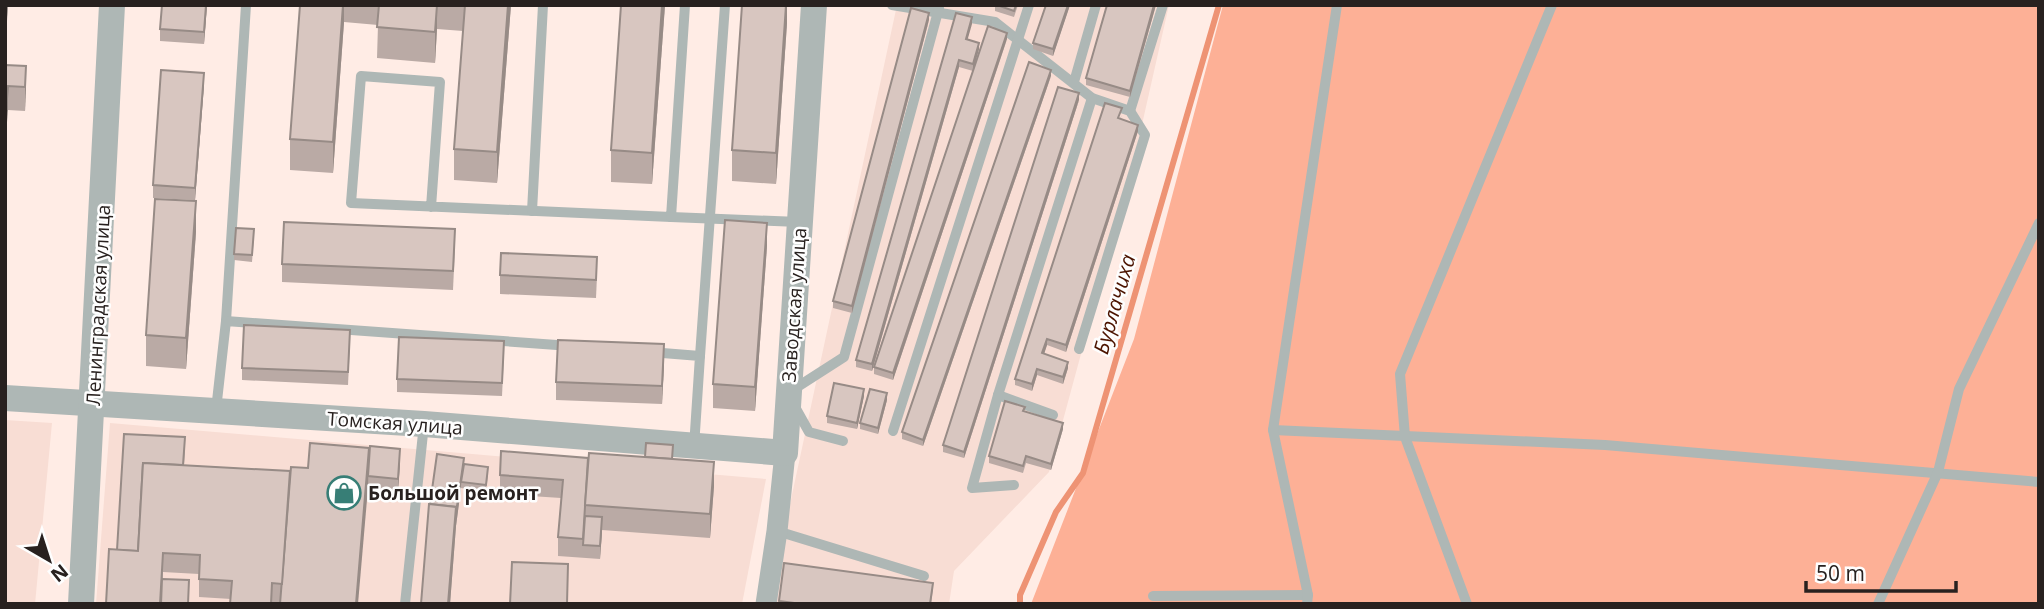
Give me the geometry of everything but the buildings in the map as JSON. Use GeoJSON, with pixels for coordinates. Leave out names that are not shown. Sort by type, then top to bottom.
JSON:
{"type":"FeatureCollection","features":[{"type":"Feature","properties":{"kind":"street","name":"Ленинградская улица"},"geometry":{"type":"LineString","coordinates":[[81,604],[111,5]]}},
{"type":"Feature","properties":{"kind":"street","name":"Заводская улица"},"geometry":{"type":"LineString","coordinates":[[766,604],[778,531],[785,453],[814,5]]}},
{"type":"Feature","properties":{"kind":"street","name":"Томская улица"},"geometry":{"type":"LineString","coordinates":[[5,398],[424,424],[785,453]]}},
{"type":"Feature","properties":{"kind":"lane"},"geometry":{"type":"LineString","coordinates":[[216,413],[226,321],[246,5]]}},
{"type":"Feature","properties":{"kind":"lane"},"geometry":{"type":"LineString","coordinates":[[532,211],[543,5]]}},
{"type":"Feature","properties":{"kind":"lane"},"geometry":{"type":"LineString","coordinates":[[671,217],[685,5]]}},
{"type":"Feature","properties":{"kind":"lane"},"geometry":{"type":"LineString","coordinates":[[694,447],[725,5]]}},
{"type":"Feature","properties":{"kind":"lane"},"geometry":{"type":"LineString","coordinates":[[892,5],[939,9],[995,22],[1092,97],[1130,111],[1145,135],[1079,349]]}},
{"type":"Feature","properties":{"kind":"lane"},"geometry":{"type":"LineString","coordinates":[[893,431],[1029,5]]}},
{"type":"Feature","properties":{"kind":"lane"},"geometry":{"type":"LineString","coordinates":[[1074,82],[1096,5]]}},
{"type":"Feature","properties":{"kind":"lane"},"geometry":{"type":"LineString","coordinates":[[1130,111],[1163,5]]}},
{"type":"Feature","properties":{"kind":"lane"},"geometry":{"type":"LineString","coordinates":[[1153,596],[1307,599],[1273,430],[1338,5]]}},
{"type":"Feature","properties":{"kind":"lane"},"geometry":{"type":"LineString","coordinates":[[1466,604],[1405,436],[1399,374],[1552,5]]}},
{"type":"Feature","properties":{"kind":"lane"},"geometry":{"type":"LineString","coordinates":[[843,441],[809,432],[787,393],[844,357],[939,9]]}},
{"type":"Feature","properties":{"kind":"lane"},"geometry":{"type":"LineString","coordinates":[[431,207],[440,82],[361,76],[351,203],[431,207],[799,222]]}},
{"type":"Feature","properties":{"kind":"lane"},"geometry":{"type":"LineString","coordinates":[[1014,485],[972,488],[998,395],[1092,97]]}},
{"type":"Feature","properties":{"kind":"lane"},"geometry":{"type":"LineString","coordinates":[[1878,604],[1938,472],[1959,389],[2039,223]]}},
{"type":"Feature","properties":{"kind":"lane"},"geometry":{"type":"LineString","coordinates":[[226,321],[589,348]]}},
{"type":"Feature","properties":{"kind":"lane"},"geometry":{"type":"LineString","coordinates":[[631,351],[700,356]]}},
{"type":"Feature","properties":{"kind":"lane"},"geometry":{"type":"LineString","coordinates":[[998,395],[1053,415]]}},
{"type":"Feature","properties":{"kind":"lane"},"geometry":{"type":"LineString","coordinates":[[405,604],[424,424]]}},
{"type":"Feature","properties":{"kind":"lane"},"geometry":{"type":"LineString","coordinates":[[1273,430],[1605,445],[2039,482]]}},
{"type":"Feature","properties":{"kind":"lane"},"geometry":{"type":"LineString","coordinates":[[778,531],[924,576]]}},
{"type":"Feature","properties":{"kind":"shaded area"},"geometry":{"type":"Polygon","coordinates":[[[897,5],[1169,5],[1136,151],[1049,472],[954,571],[949,604],[773,604],[781,546],[897,5]]]}},
{"type":"Feature","properties":{"kind":"shaded area"},"geometry":{"type":"Polygon","coordinates":[[[1223,5],[2039,5],[2039,604],[1031,604],[1134,339],[1223,5]]]}},
{"type":"Feature","properties":{"kind":"shaded area"},"geometry":{"type":"Polygon","coordinates":[[[5,420],[52,423],[35,604],[5,604],[5,420]]]}},
{"type":"Feature","properties":{"kind":"shaded area"},"geometry":{"type":"Polygon","coordinates":[[[110,423],[766,479],[742,604],[96,604],[110,423]]]}},
{"type":"Feature","properties":{"kind":"waterway","name":"Бурлачиха"},"geometry":{"type":"LineString","coordinates":[[1020,604],[1020,595],[1056,512],[1083,473],[1219,5]]}},
{"type":"Feature","properties":{"kind":"place","name":"Большой ремонт"},"geometry":{"type":"Point","coordinates":[344,493]}}]}
